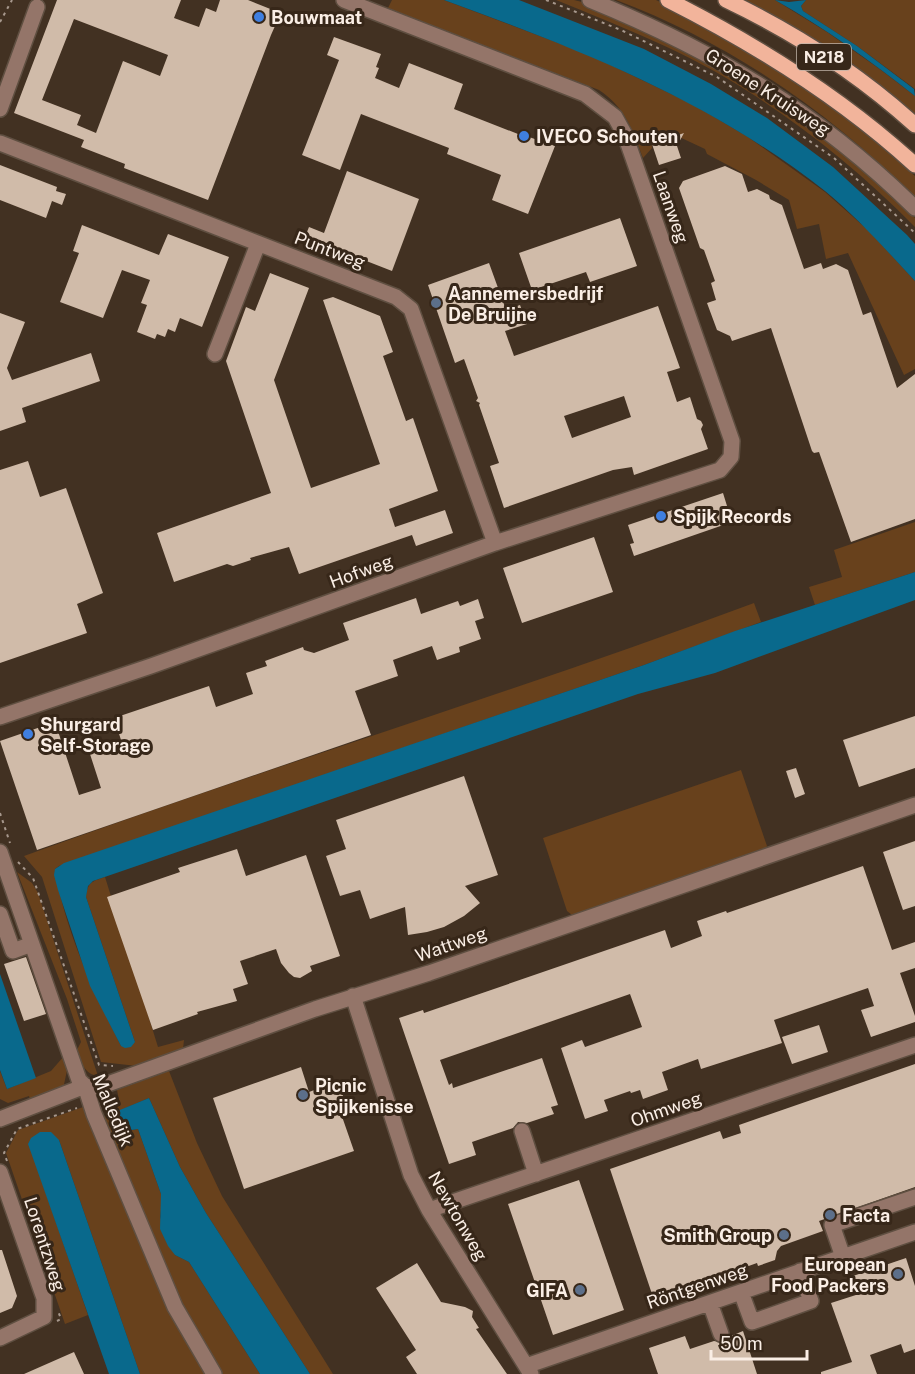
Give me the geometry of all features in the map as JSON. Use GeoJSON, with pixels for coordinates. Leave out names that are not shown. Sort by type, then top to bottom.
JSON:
{"type":"FeatureCollection","features":[{"type":"Feature","properties":{"kind":"main road","name":"Groene Kruisweg"},"geometry":{"type":"LineString","coordinates":[[668,0],[735,35],[809,80],[870,126],[915,165]]}},
{"type":"Feature","properties":{"kind":"main road","name":"N218"},"geometry":{"type":"LineString","coordinates":[[726,0],[803,42],[857,79],[915,125]]}},
{"type":"Feature","properties":{"kind":"street","name":"Laanweg"},"geometry":{"type":"LineString","coordinates":[[344,0],[585,94],[615,117],[625,135],[732,441],[731,457]]}},
{"type":"Feature","properties":{"kind":"street"},"geometry":{"type":"LineString","coordinates":[[590,0],[676,37],[715,57],[773,93],[847,147],[915,208]]}},
{"type":"Feature","properties":{"kind":"street"},"geometry":{"type":"LineString","coordinates":[[0,109],[37,7]]}},
{"type":"Feature","properties":{"kind":"street","name":"Puntweg"},"geometry":{"type":"LineString","coordinates":[[0,143],[396,297],[411,309],[495,543]]}},
{"type":"Feature","properties":{"kind":"street"},"geometry":{"type":"LineString","coordinates":[[215,354],[258,244]]}},
{"type":"Feature","properties":{"kind":"street","name":"Hofweg"},"geometry":{"type":"LineString","coordinates":[[0,717],[151,666],[495,543],[720,470],[731,457]]}},
{"type":"Feature","properties":{"kind":"street","name":"Wattweg"},"geometry":{"type":"LineString","coordinates":[[0,1119],[85,1086],[105,1085],[353,996],[429,973],[915,805]]}},
{"type":"Feature","properties":{"kind":"street","name":"Malledijk"},"geometry":{"type":"LineString","coordinates":[[6,851],[6,887],[32,944],[79,1080],[85,1086],[175,1307],[214,1374]]}},
{"type":"Feature","properties":{"kind":"street"},"geometry":{"type":"LineString","coordinates":[[0,914],[13,951],[32,944]]}},
{"type":"Feature","properties":{"kind":"street","name":"Newtonweg"},"geometry":{"type":"LineString","coordinates":[[353,996],[411,1175],[429,1210],[529,1370]]}},
{"type":"Feature","properties":{"kind":"street","name":"Ohmweg"},"geometry":{"type":"LineString","coordinates":[[429,1210],[915,1045]]}},
{"type":"Feature","properties":{"kind":"street"},"geometry":{"type":"LineString","coordinates":[[522,1131],[536,1174]]}},
{"type":"Feature","properties":{"kind":"street","name":"Lorentzweg"},"geometry":{"type":"LineString","coordinates":[[0,1338],[44,1317],[44,1298],[4,1168]]}},
{"type":"Feature","properties":{"kind":"street"},"geometry":{"type":"LineString","coordinates":[[843,1257],[832,1225],[915,1197]]}},
{"type":"Feature","properties":{"kind":"street","name":"Röntgenweg"},"geometry":{"type":"LineString","coordinates":[[529,1370],[710,1303],[915,1232]]}},
{"type":"Feature","properties":{"kind":"street"},"geometry":{"type":"LineString","coordinates":[[741,1292],[752,1322],[811,1301],[800,1271]]}},
{"type":"Feature","properties":{"kind":"street"},"geometry":{"type":"LineString","coordinates":[[710,1303],[721,1334]]}},
{"type":"Feature","properties":{"kind":"path"},"geometry":{"type":"LineString","coordinates":[[0,22],[12,0]]}},
{"type":"Feature","properties":{"kind":"path","name":"Groene Kruisweg"},"geometry":{"type":"LineString","coordinates":[[546,0],[621,30],[717,77],[834,158],[915,233]]}},
{"type":"Feature","properties":{"kind":"path"},"geometry":{"type":"LineString","coordinates":[[0,813],[6,851]]}},
{"type":"Feature","properties":{"kind":"path","name":"Malledijk"},"geometry":{"type":"LineString","coordinates":[[16,860],[33,878],[99,1065],[119,1067]]}},
{"type":"Feature","properties":{"kind":"path"},"geometry":{"type":"LineString","coordinates":[[4,1168],[4,1153],[17,1129],[91,1104]]}},
{"type":"Feature","properties":{"kind":"path"},"geometry":{"type":"LineString","coordinates":[[44,1317],[54,1323],[61,1319],[57,1308]]}},
{"type":"Feature","properties":{"kind":"shaded area"},"geometry":{"type":"Polygon","coordinates":[[[392,0],[444,0],[590,55],[694,105],[748,137],[825,192],[869,231],[915,281],[915,369],[904,375],[848,253],[826,259],[819,224],[797,229],[789,200],[707,154],[705,149],[675,135],[651,142],[652,148],[643,158],[632,129],[622,112],[599,90],[388,8],[392,0]]]}},
{"type":"Feature","properties":{"kind":"shaded area"},"geometry":{"type":"Polygon","coordinates":[[[556,0],[574,0],[594,7],[706,60],[744,82],[781,106],[852,159],[915,218],[915,227],[836,155],[749,92],[679,53],[556,0]]]}},
{"type":"Feature","properties":{"kind":"shaded area"},"geometry":{"type":"Polygon","coordinates":[[[616,0],[656,0],[701,22],[835,106],[915,176],[915,198],[849,137],[776,83],[698,37],[616,0]]]}},
{"type":"Feature","properties":{"kind":"shaded area"},"geometry":{"type":"Polygon","coordinates":[[[746,0],[775,0],[827,32],[915,96],[915,116],[827,46],[746,0]]]}},
{"type":"Feature","properties":{"kind":"shaded area"},"geometry":{"type":"Polygon","coordinates":[[[806,0],[915,0],[915,89],[857,46],[803,11],[801,6],[806,0]]]}},
{"type":"Feature","properties":{"kind":"shaded area"},"geometry":{"type":"Polygon","coordinates":[[[915,522],[915,572],[815,605],[809,587],[842,577],[834,550],[915,522]]]}},
{"type":"Feature","properties":{"kind":"shaded area"},"geometry":{"type":"Polygon","coordinates":[[[754,603],[761,622],[644,665],[59,866],[55,869],[73,937],[90,982],[121,1046],[135,1042],[86,897],[91,883],[105,877],[158,1047],[184,1040],[183,1049],[137,1066],[101,1062],[42,877],[24,856],[572,668],[754,603]]]}},
{"type":"Feature","properties":{"kind":"shaded area"},"geometry":{"type":"Polygon","coordinates":[[[741,770],[767,846],[765,849],[572,915],[567,911],[543,838],[741,770]]]}},
{"type":"Feature","properties":{"kind":"shaded area"},"geometry":{"type":"Polygon","coordinates":[[[17,872],[32,883],[38,893],[98,1076],[89,1073],[80,1059],[77,1050],[81,1042],[67,999],[17,872]]]}},
{"type":"Feature","properties":{"kind":"shaded area"},"geometry":{"type":"Polygon","coordinates":[[[64,1056],[68,1066],[63,1089],[31,1103],[29,1096],[8,1103],[0,1099],[0,1071],[7,1089],[51,1071],[64,1056]]]}},
{"type":"Feature","properties":{"kind":"shaded area"},"geometry":{"type":"Polygon","coordinates":[[[169,1071],[197,1143],[222,1196],[333,1374],[310,1374],[206,1213],[180,1167],[149,1098],[114,1113],[119,1132],[138,1129],[161,1194],[160,1217],[175,1255],[189,1262],[260,1374],[219,1374],[186,1317],[104,1122],[105,1116],[117,1108],[119,1100],[117,1090],[169,1071]]]}},
{"type":"Feature","properties":{"kind":"shaded area"},"geometry":{"type":"Polygon","coordinates":[[[86,1106],[209,1374],[140,1374],[59,1140],[29,1144],[88,1315],[65,1324],[6,1153],[18,1130],[86,1106]]]}},
{"type":"Feature","properties":{"kind":"water"},"geometry":{"type":"Polygon","coordinates":[[[444,0],[519,0],[644,49],[711,84],[767,118],[833,167],[907,235],[915,244],[915,281],[837,201],[781,159],[736,130],[690,104],[594,58],[444,0]]]}},
{"type":"Feature","properties":{"kind":"water"},"geometry":{"type":"Polygon","coordinates":[[[775,0],[789,2],[806,0],[801,6],[803,11],[857,46],[914,89],[915,96],[847,45],[775,0]]]}},
{"type":"Feature","properties":{"kind":"water"},"geometry":{"type":"Polygon","coordinates":[[[915,572],[915,600],[715,673],[638,694],[93,881],[88,886],[86,897],[135,1042],[131,1047],[121,1046],[90,986],[58,890],[54,875],[55,869],[64,863],[644,665],[735,631],[915,572]]]}},
{"type":"Feature","properties":{"kind":"water"},"geometry":{"type":"Polygon","coordinates":[[[0,974],[36,1078],[7,1089],[0,1070],[0,974]]]}},
{"type":"Feature","properties":{"kind":"water"},"geometry":{"type":"Polygon","coordinates":[[[149,1098],[180,1167],[206,1213],[310,1374],[260,1374],[189,1262],[175,1255],[168,1246],[160,1229],[161,1194],[138,1129],[119,1132],[113,1117],[115,1112],[149,1098]]]}},
{"type":"Feature","properties":{"kind":"water"},"geometry":{"type":"Polygon","coordinates":[[[40,1132],[51,1132],[59,1140],[140,1374],[109,1374],[28,1144],[31,1138],[40,1132]]]}},
{"type":"Feature","properties":{"kind":"building"},"geometry":{"type":"Polygon","coordinates":[[[57,0],[181,0],[174,18],[199,27],[206,8],[216,12],[220,0],[248,0],[283,14],[278,27],[275,26],[271,35],[208,200],[124,168],[125,164],[81,147],[84,140],[14,113],[57,0]],[[74,19],[42,100],[81,115],[77,125],[96,133],[123,61],[160,76],[168,55],[74,19]]]}},
{"type":"Feature","properties":{"kind":"building"},"geometry":{"type":"Polygon","coordinates":[[[334,37],[381,54],[375,78],[399,88],[409,63],[463,84],[454,109],[518,134],[525,131],[529,137],[555,146],[528,214],[492,200],[501,175],[447,154],[449,148],[361,114],[340,170],[302,155],[339,60],[327,55],[334,37]]]}},
{"type":"Feature","properties":{"kind":"building"},"geometry":{"type":"Polygon","coordinates":[[[684,133],[677,146],[681,158],[659,165],[652,144],[684,133]]]}},
{"type":"Feature","properties":{"kind":"building"},"geometry":{"type":"Polygon","coordinates":[[[0,165],[57,187],[56,191],[66,194],[62,205],[52,201],[46,218],[0,200],[0,165]]]}},
{"type":"Feature","properties":{"kind":"building"},"geometry":{"type":"Polygon","coordinates":[[[725,166],[742,174],[748,192],[757,189],[782,205],[804,269],[821,263],[823,269],[836,264],[848,270],[863,315],[871,312],[897,388],[915,374],[915,519],[851,542],[819,452],[812,451],[771,328],[732,341],[730,336],[717,330],[707,303],[716,300],[711,283],[715,281],[704,250],[700,248],[679,188],[683,181],[725,166]]]}},
{"type":"Feature","properties":{"kind":"building"},"geometry":{"type":"Polygon","coordinates":[[[347,171],[419,199],[392,271],[305,237],[309,227],[324,233],[347,171]]]}},
{"type":"Feature","properties":{"kind":"building"},"geometry":{"type":"Polygon","coordinates":[[[620,218],[637,266],[590,282],[586,272],[532,290],[519,253],[620,218]]]}},
{"type":"Feature","properties":{"kind":"building"},"geometry":{"type":"Polygon","coordinates":[[[82,225],[159,255],[168,234],[229,257],[202,327],[180,318],[175,332],[168,329],[165,337],[157,334],[155,339],[137,332],[147,305],[141,303],[150,280],[122,270],[103,318],[60,302],[79,253],[73,251],[82,225]]]}},
{"type":"Feature","properties":{"kind":"building"},"geometry":{"type":"Polygon","coordinates":[[[489,263],[506,310],[520,305],[527,324],[505,331],[514,356],[658,306],[680,368],[667,372],[677,402],[690,397],[697,419],[703,425],[701,429],[708,449],[634,475],[632,467],[613,470],[504,508],[490,466],[499,463],[480,403],[476,401],[478,398],[464,359],[455,363],[428,285],[489,263]],[[624,396],[564,416],[572,438],[631,417],[624,396]]]}},
{"type":"Feature","properties":{"kind":"building"},"geometry":{"type":"Polygon","coordinates":[[[270,273],[309,288],[274,380],[311,488],[380,464],[323,300],[333,297],[380,316],[393,352],[383,356],[406,421],[413,418],[438,491],[389,509],[395,527],[445,510],[453,533],[416,546],[412,535],[299,574],[289,547],[250,558],[251,560],[233,566],[227,564],[174,582],[157,533],[271,493],[226,361],[246,307],[255,311],[270,273]]]}},
{"type":"Feature","properties":{"kind":"building"},"geometry":{"type":"Polygon","coordinates":[[[0,313],[25,322],[7,368],[12,380],[91,353],[100,381],[22,408],[26,422],[0,431],[0,313]]]}},
{"type":"Feature","properties":{"kind":"building"},"geometry":{"type":"Polygon","coordinates":[[[28,461],[40,497],[66,488],[103,593],[77,604],[87,633],[0,663],[0,470],[28,461]]]}},
{"type":"Feature","properties":{"kind":"building"},"geometry":{"type":"Polygon","coordinates":[[[723,493],[732,522],[634,556],[630,544],[634,543],[628,525],[723,493]]]}},
{"type":"Feature","properties":{"kind":"building"},"geometry":{"type":"Polygon","coordinates":[[[594,537],[613,592],[522,623],[503,568],[594,537]]]}},
{"type":"Feature","properties":{"kind":"building"},"geometry":{"type":"Polygon","coordinates":[[[416,598],[421,614],[458,601],[460,606],[478,599],[484,618],[475,621],[481,639],[459,647],[460,652],[437,660],[432,646],[393,660],[398,676],[355,691],[371,735],[37,850],[0,741],[55,722],[79,795],[101,788],[89,751],[121,740],[114,718],[209,686],[216,707],[253,694],[246,673],[267,666],[265,661],[303,647],[304,650],[314,653],[349,640],[343,623],[416,598]]]}},
{"type":"Feature","properties":{"kind":"building"},"geometry":{"type":"Polygon","coordinates":[[[915,716],[915,768],[859,787],[843,740],[915,716]]]}},
{"type":"Feature","properties":{"kind":"building"},"geometry":{"type":"Polygon","coordinates":[[[796,768],[805,794],[795,798],[786,771],[796,768]]]}},
{"type":"Feature","properties":{"kind":"building"},"geometry":{"type":"Polygon","coordinates":[[[464,776],[498,875],[465,886],[480,903],[464,916],[444,927],[408,935],[405,907],[370,919],[360,890],[340,896],[326,856],[346,849],[336,820],[464,776]]]}},
{"type":"Feature","properties":{"kind":"building"},"geometry":{"type":"Polygon","coordinates":[[[915,841],[915,906],[903,910],[883,852],[915,841]]]}},
{"type":"Feature","properties":{"kind":"building"},"geometry":{"type":"Polygon","coordinates":[[[237,849],[246,876],[306,855],[340,956],[310,966],[312,971],[300,978],[289,973],[281,963],[276,949],[240,961],[248,984],[233,989],[237,1001],[197,1012],[198,1014],[153,1030],[107,897],[180,872],[178,868],[237,849]]]}},
{"type":"Feature","properties":{"kind":"building"},"geometry":{"type":"Polygon","coordinates":[[[863,866],[892,950],[915,942],[915,968],[900,973],[915,1022],[871,1037],[861,1010],[874,1006],[868,988],[774,1020],[782,1043],[701,1069],[698,1059],[662,1072],[668,1090],[643,1099],[640,1090],[604,1100],[608,1111],[585,1119],[561,1048],[582,1040],[585,1047],[642,1027],[630,994],[440,1060],[449,1085],[452,1083],[453,1088],[542,1058],[558,1105],[551,1107],[554,1114],[527,1123],[518,1122],[513,1128],[472,1142],[476,1155],[449,1164],[399,1018],[423,1010],[424,1013],[665,930],[671,948],[702,936],[697,921],[726,911],[727,913],[863,866]]]}},
{"type":"Feature","properties":{"kind":"building"},"geometry":{"type":"Polygon","coordinates":[[[26,957],[46,1014],[24,1021],[4,964],[26,957]]]}},
{"type":"Feature","properties":{"kind":"building"},"geometry":{"type":"Polygon","coordinates":[[[819,1025],[828,1052],[792,1064],[782,1037],[819,1025]]]}},
{"type":"Feature","properties":{"kind":"building"},"geometry":{"type":"Polygon","coordinates":[[[915,1064],[915,1187],[819,1221],[823,1231],[781,1246],[775,1260],[758,1266],[757,1263],[654,1300],[610,1169],[720,1131],[723,1139],[741,1133],[739,1125],[915,1064]]]}},
{"type":"Feature","properties":{"kind":"building"},"geometry":{"type":"Polygon","coordinates":[[[301,1067],[309,1092],[336,1082],[338,1088],[340,1087],[345,1102],[338,1105],[354,1151],[244,1189],[213,1098],[301,1067]]]}},
{"type":"Feature","properties":{"kind":"building"},"geometry":{"type":"Polygon","coordinates":[[[579,1180],[624,1310],[553,1335],[508,1204],[579,1180]]]}},
{"type":"Feature","properties":{"kind":"building"},"geometry":{"type":"Polygon","coordinates":[[[0,1250],[2,1250],[17,1296],[12,1308],[0,1313],[0,1250]]]}},
{"type":"Feature","properties":{"kind":"building"},"geometry":{"type":"Polygon","coordinates":[[[906,1258],[915,1286],[915,1349],[904,1353],[901,1344],[870,1355],[877,1374],[821,1374],[821,1372],[852,1362],[831,1303],[859,1294],[853,1276],[906,1258]]]}},
{"type":"Feature","properties":{"kind":"building"},"geometry":{"type":"Polygon","coordinates":[[[417,1263],[441,1302],[473,1311],[472,1317],[479,1328],[476,1329],[507,1374],[417,1374],[406,1357],[416,1350],[376,1288],[417,1263]]]}},
{"type":"Feature","properties":{"kind":"building"},"geometry":{"type":"Polygon","coordinates":[[[743,1331],[757,1374],[658,1374],[649,1348],[685,1336],[690,1349],[714,1341],[724,1343],[731,1336],[743,1331]]]}},
{"type":"Feature","properties":{"kind":"building"},"geometry":{"type":"Polygon","coordinates":[[[74,1352],[84,1374],[24,1374],[74,1352]]]}},
{"type":"Feature","properties":{"kind":"place","name":"Bouwmaat"},"geometry":{"type":"Point","coordinates":[259,17]}},
{"type":"Feature","properties":{"kind":"place","name":"IVECO Schouten"},"geometry":{"type":"Point","coordinates":[524,136]}},
{"type":"Feature","properties":{"kind":"place","name":"Aannemersbedrijf De Bruijne"},"geometry":{"type":"Point","coordinates":[436,303]}},
{"type":"Feature","properties":{"kind":"place","name":"Spijk Records"},"geometry":{"type":"Point","coordinates":[661,516]}},
{"type":"Feature","properties":{"kind":"place","name":"Shurgard Self-Storage"},"geometry":{"type":"Point","coordinates":[28,734]}},
{"type":"Feature","properties":{"kind":"place","name":"Picnic Spijkenisse"},"geometry":{"type":"Point","coordinates":[303,1095]}},
{"type":"Feature","properties":{"kind":"place","name":"Facta"},"geometry":{"type":"Point","coordinates":[830,1215]}},
{"type":"Feature","properties":{"kind":"place","name":"Smith Group"},"geometry":{"type":"Point","coordinates":[784,1235]}},
{"type":"Feature","properties":{"kind":"place","name":"European Food Packers"},"geometry":{"type":"Point","coordinates":[898,1274]}},
{"type":"Feature","properties":{"kind":"place","name":"GIFA"},"geometry":{"type":"Point","coordinates":[580,1290]}}]}
